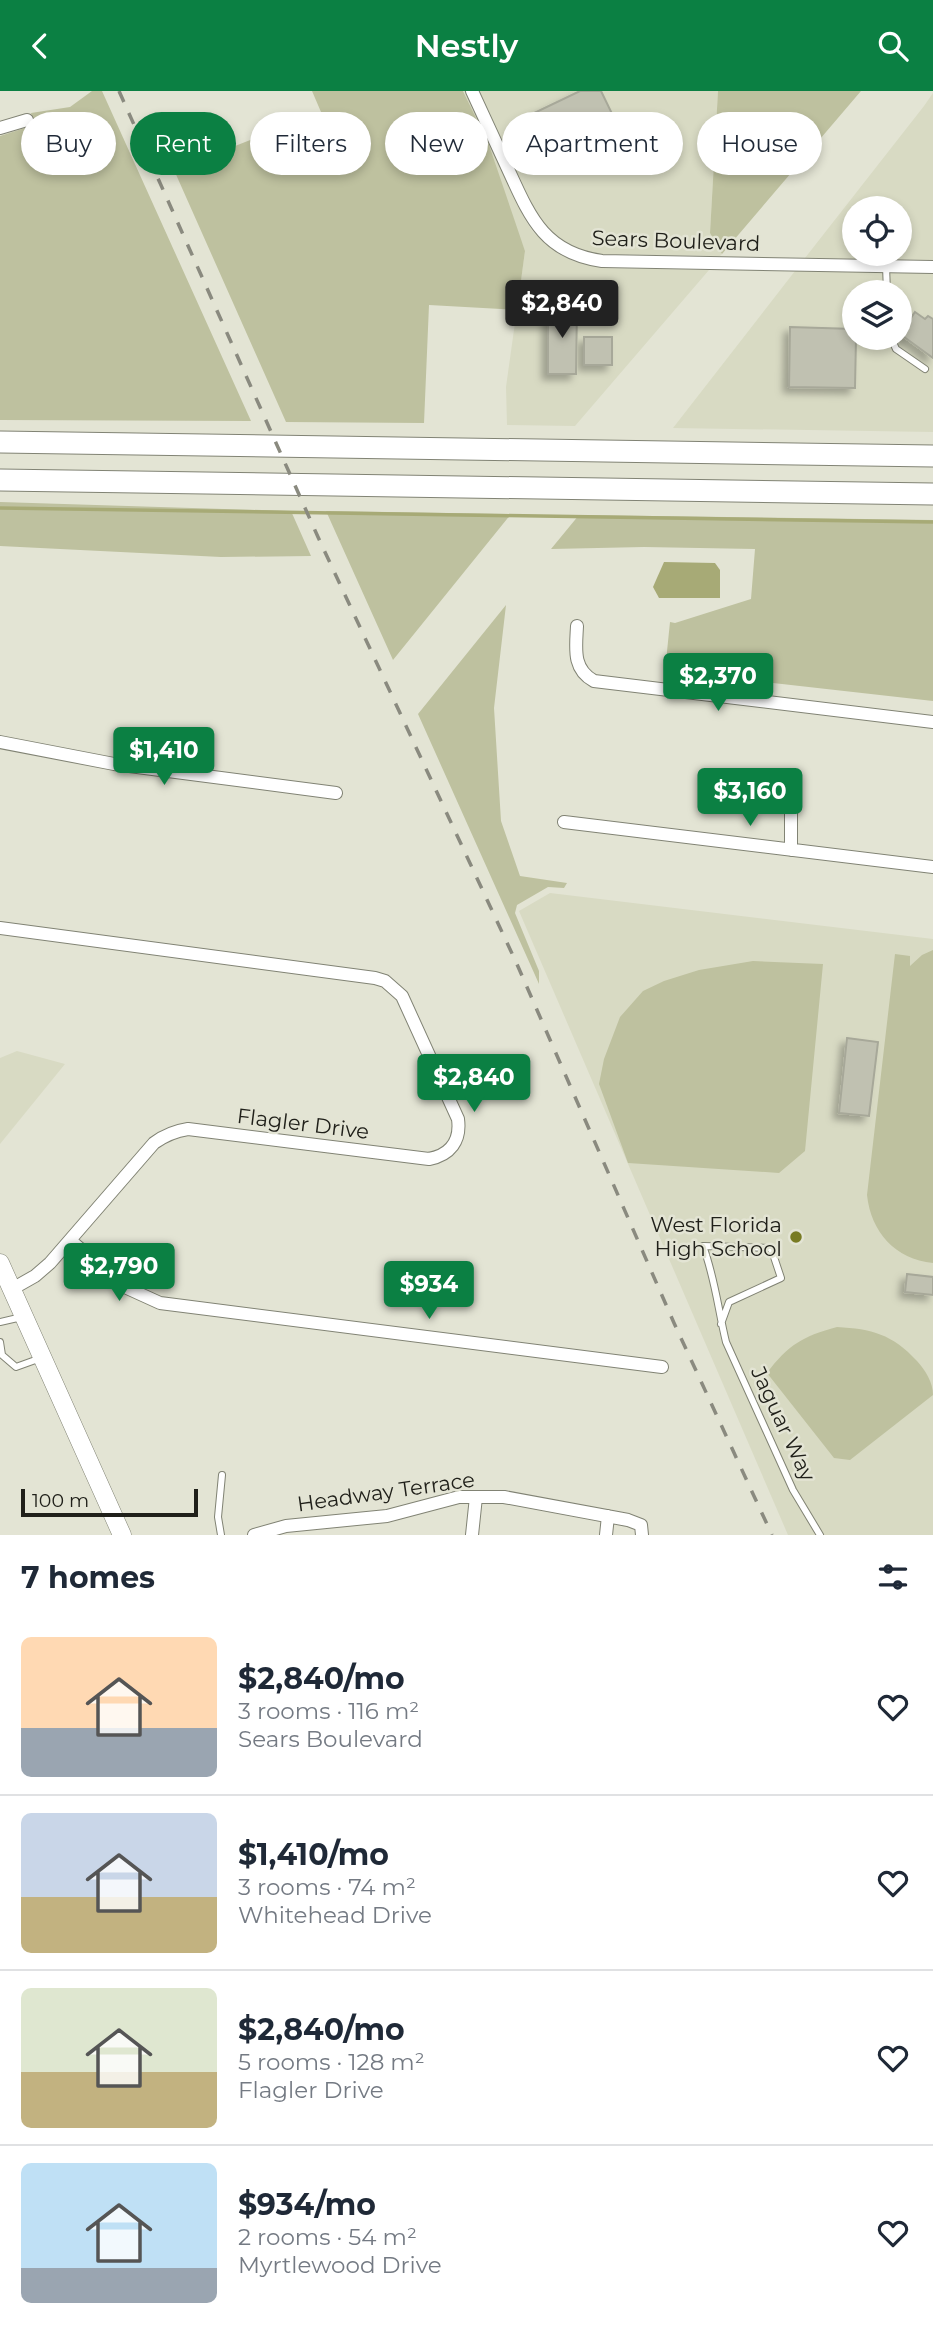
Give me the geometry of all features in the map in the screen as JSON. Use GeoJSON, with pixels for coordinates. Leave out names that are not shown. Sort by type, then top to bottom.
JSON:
{"type":"FeatureCollection","features":[{"type":"Feature","properties":{"kind":"highway"},"geometry":{"type":"LineString","coordinates":[[0,442],[933,456]]}},
{"type":"Feature","properties":{"kind":"highway"},"geometry":{"type":"LineString","coordinates":[[0,480],[933,494]]}},
{"type":"Feature","properties":{"kind":"main road"},"geometry":{"type":"LineString","coordinates":[[0,1263],[122,1535]]}},
{"type":"Feature","properties":{"kind":"street","name":"Sears Boulevard"},"geometry":{"type":"LineString","coordinates":[[472,91],[529,215],[548,238],[575,255],[602,261],[842,265]]}},
{"type":"Feature","properties":{"kind":"street"},"geometry":{"type":"LineString","coordinates":[[0,128],[21,122]]}},
{"type":"Feature","properties":{"kind":"street","name":"Sears Boulevard"},"geometry":{"type":"LineString","coordinates":[[886,266],[933,267]]}},
{"type":"Feature","properties":{"kind":"street"},"geometry":{"type":"LineString","coordinates":[[577,626],[576,662],[584,676],[594,681],[933,722]]}},
{"type":"Feature","properties":{"kind":"street"},"geometry":{"type":"LineString","coordinates":[[0,742],[104,762],[336,793]]}},
{"type":"Feature","properties":{"kind":"street"},"geometry":{"type":"LineString","coordinates":[[791,789],[792,850]]}},
{"type":"Feature","properties":{"kind":"street"},"geometry":{"type":"LineString","coordinates":[[564,822],[933,867]]}},
{"type":"Feature","properties":{"kind":"street","name":"Flagler Drive"},"geometry":{"type":"LineString","coordinates":[[0,928],[385,981],[402,996],[458,1119],[459,1128],[453,1146],[439,1157],[429,1159],[188,1129],[176,1131],[154,1143],[50,1263],[35,1276],[12,1289]]}},
{"type":"Feature","properties":{"kind":"street"},"geometry":{"type":"LineString","coordinates":[[71,1241],[127,1288],[160,1303],[662,1367]]}},
{"type":"Feature","properties":{"kind":"street","name":"Headway Terrace"},"geometry":{"type":"LineString","coordinates":[[254,1535],[286,1526],[387,1516],[459,1497],[504,1497],[628,1520],[640,1525],[642,1535]]}},
{"type":"Feature","properties":{"kind":"street"},"geometry":{"type":"LineString","coordinates":[[472,1535],[475,1497]]}},
{"type":"Feature","properties":{"kind":"street"},"geometry":{"type":"LineString","coordinates":[[606,1535],[608,1516]]}},
{"type":"Feature","properties":{"kind":"lane"},"geometry":{"type":"LineString","coordinates":[[886,266],[887,280]]}},
{"type":"Feature","properties":{"kind":"lane"},"geometry":{"type":"LineString","coordinates":[[897,350],[925,369]]}},
{"type":"Feature","properties":{"kind":"lane","name":"Jaguar Way"},"geometry":{"type":"LineString","coordinates":[[721,1324],[729,1302],[781,1278],[771,1248],[704,1246],[713,1274],[716,1300],[721,1324],[726,1342],[793,1490],[820,1535]]}},
{"type":"Feature","properties":{"kind":"lane"},"geometry":{"type":"LineString","coordinates":[[0,1322],[24,1316]]}},
{"type":"Feature","properties":{"kind":"lane"},"geometry":{"type":"LineString","coordinates":[[0,1342],[2,1355],[16,1367],[43,1358]]}},
{"type":"Feature","properties":{"kind":"lane"},"geometry":{"type":"LineString","coordinates":[[221,1535],[218,1517],[222,1475]]}},
{"type":"Feature","properties":{"kind":"shaded area"},"geometry":{"type":"Polygon","coordinates":[[[92,91],[102,91],[111,112],[38,112],[70,107],[92,91]]]}},
{"type":"Feature","properties":{"kind":"shaded area"},"geometry":{"type":"Polygon","coordinates":[[[312,91],[463,91],[473,112],[385,112],[385,175],[488,175],[488,143],[525,251],[517,310],[429,305],[424,423],[286,422],[176,175],[236,175],[236,146],[250,140],[250,175],[371,175],[371,112],[321,112],[312,91]]]}},
{"type":"Feature","properties":{"kind":"shaded area"},"geometry":{"type":"Polygon","coordinates":[[[464,91],[476,112],[472,112],[464,91]]]}},
{"type":"Feature","properties":{"kind":"shaded area"},"geometry":{"type":"Polygon","coordinates":[[[479,91],[718,91],[717,112],[697,112],[697,175],[713,175],[710,233],[722,254],[590,253],[563,242],[551,233],[534,211],[518,175],[683,175],[683,112],[502,112],[502,141],[479,91]]]}},
{"type":"Feature","properties":{"kind":"shaded area"},"geometry":{"type":"Polygon","coordinates":[[[718,91],[861,91],[822,137],[822,112],[717,112],[718,91]]]}},
{"type":"Feature","properties":{"kind":"shaded area"},"geometry":{"type":"Polygon","coordinates":[[[933,93],[933,260],[912,260],[912,196],[854,196],[933,93]]]}},
{"type":"Feature","properties":{"kind":"shaded area"},"geometry":{"type":"Polygon","coordinates":[[[116,122],[130,153],[130,175],[140,175],[251,421],[0,420],[0,136],[21,129],[21,175],[116,175],[116,122]]]}},
{"type":"Feature","properties":{"kind":"shaded area"},"geometry":{"type":"Polygon","coordinates":[[[488,139],[502,175],[504,175],[524,218],[533,232],[557,253],[573,261],[602,268],[709,270],[575,426],[507,425],[506,387],[525,251],[488,154],[488,139]]]}},
{"type":"Feature","properties":{"kind":"shaded area"},"geometry":{"type":"Polygon","coordinates":[[[713,175],[789,175],[722,254],[710,233],[713,175]]]}},
{"type":"Feature","properties":{"kind":"shaded area"},"geometry":{"type":"Polygon","coordinates":[[[842,211],[842,259],[805,258],[842,211]]]}},
{"type":"Feature","properties":{"kind":"shaded area"},"geometry":{"type":"Polygon","coordinates":[[[795,271],[933,273],[933,432],[673,428],[795,271]]]}},
{"type":"Feature","properties":{"kind":"shaded area"},"geometry":{"type":"Polygon","coordinates":[[[0,502],[291,511],[311,556],[221,557],[0,546],[0,502]]]}},
{"type":"Feature","properties":{"kind":"shaded area"},"geometry":{"type":"Polygon","coordinates":[[[326,511],[511,514],[393,660],[326,511]]]}},
{"type":"Feature","properties":{"kind":"shaded area"},"geometry":{"type":"Polygon","coordinates":[[[579,515],[933,520],[933,701],[665,671],[670,622],[675,623],[751,599],[755,549],[551,549],[579,515]]]}},
{"type":"Feature","properties":{"kind":"shaded area"},"geometry":{"type":"Polygon","coordinates":[[[664,562],[715,563],[720,570],[720,598],[659,598],[653,587],[664,562]]]}},
{"type":"Feature","properties":{"kind":"shaded area"},"geometry":{"type":"Polygon","coordinates":[[[506,605],[494,708],[501,821],[520,876],[567,883],[564,888],[548,887],[517,905],[515,913],[539,971],[539,984],[418,714],[506,605]]]}},
{"type":"Feature","properties":{"kind":"shaded area","name":"West Florida High School"},"geometry":{"type":"Polygon","coordinates":[[[550,893],[933,939],[933,1535],[788,1535],[519,911],[550,893]]]}},
{"type":"Feature","properties":{"kind":"shaded area"},"geometry":{"type":"Polygon","coordinates":[[[933,950],[933,1263],[907,1256],[887,1241],[874,1221],[867,1195],[895,954],[910,956],[910,966],[922,955],[933,950]]]}},
{"type":"Feature","properties":{"kind":"shaded area"},"geometry":{"type":"Polygon","coordinates":[[[753,961],[823,964],[805,1151],[779,1173],[628,1163],[599,1084],[604,1059],[620,1017],[643,991],[664,981],[699,970],[753,961]]]}},
{"type":"Feature","properties":{"kind":"shaded area"},"geometry":{"type":"Polygon","coordinates":[[[17,1051],[65,1064],[0,1144],[0,1058],[17,1051]]]}},
{"type":"Feature","properties":{"kind":"shaded area"},"geometry":{"type":"Polygon","coordinates":[[[837,1327],[861,1329],[890,1339],[908,1352],[923,1368],[933,1390],[933,1395],[850,1460],[834,1458],[767,1373],[782,1355],[797,1343],[837,1327]]]}},
{"type":"Feature","properties":{"kind":"building"},"geometry":{"type":"Polygon","coordinates":[[[580,91],[601,91],[611,112],[536,112],[580,91]]]}},
{"type":"Feature","properties":{"kind":"building"},"geometry":{"type":"Polygon","coordinates":[[[548,306],[577,306],[576,374],[548,374],[548,306]]]}},
{"type":"Feature","properties":{"kind":"building"},"geometry":{"type":"Polygon","coordinates":[[[915,312],[925,319],[928,316],[933,319],[933,358],[912,343],[912,316],[915,312]]]}},
{"type":"Feature","properties":{"kind":"building"},"geometry":{"type":"Polygon","coordinates":[[[790,327],[842,329],[842,350],[856,350],[855,388],[789,387],[790,327]]]}},
{"type":"Feature","properties":{"kind":"building"},"geometry":{"type":"Polygon","coordinates":[[[584,337],[612,337],[612,365],[584,365],[584,337]]]}},
{"type":"Feature","properties":{"kind":"building"},"geometry":{"type":"Polygon","coordinates":[[[847,1038],[878,1042],[869,1116],[839,1113],[847,1038]]]}},
{"type":"Feature","properties":{"kind":"building"},"geometry":{"type":"Polygon","coordinates":[[[907,1274],[933,1277],[933,1295],[905,1292],[907,1274]]]}},
{"type":"Feature","properties":{"kind":"waterway"},"geometry":{"type":"LineString","coordinates":[[0,508],[933,522]]}},
{"type":"Feature","properties":{"kind":"railway"},"geometry":{"type":"LineString","coordinates":[[119,91],[318,537],[516,962],[674,1323],[772,1535]]}},
{"type":"Feature","properties":{"kind":"place","name":"West Florida High School"},"geometry":{"type":"Point","coordinates":[796,1237]}}]}
